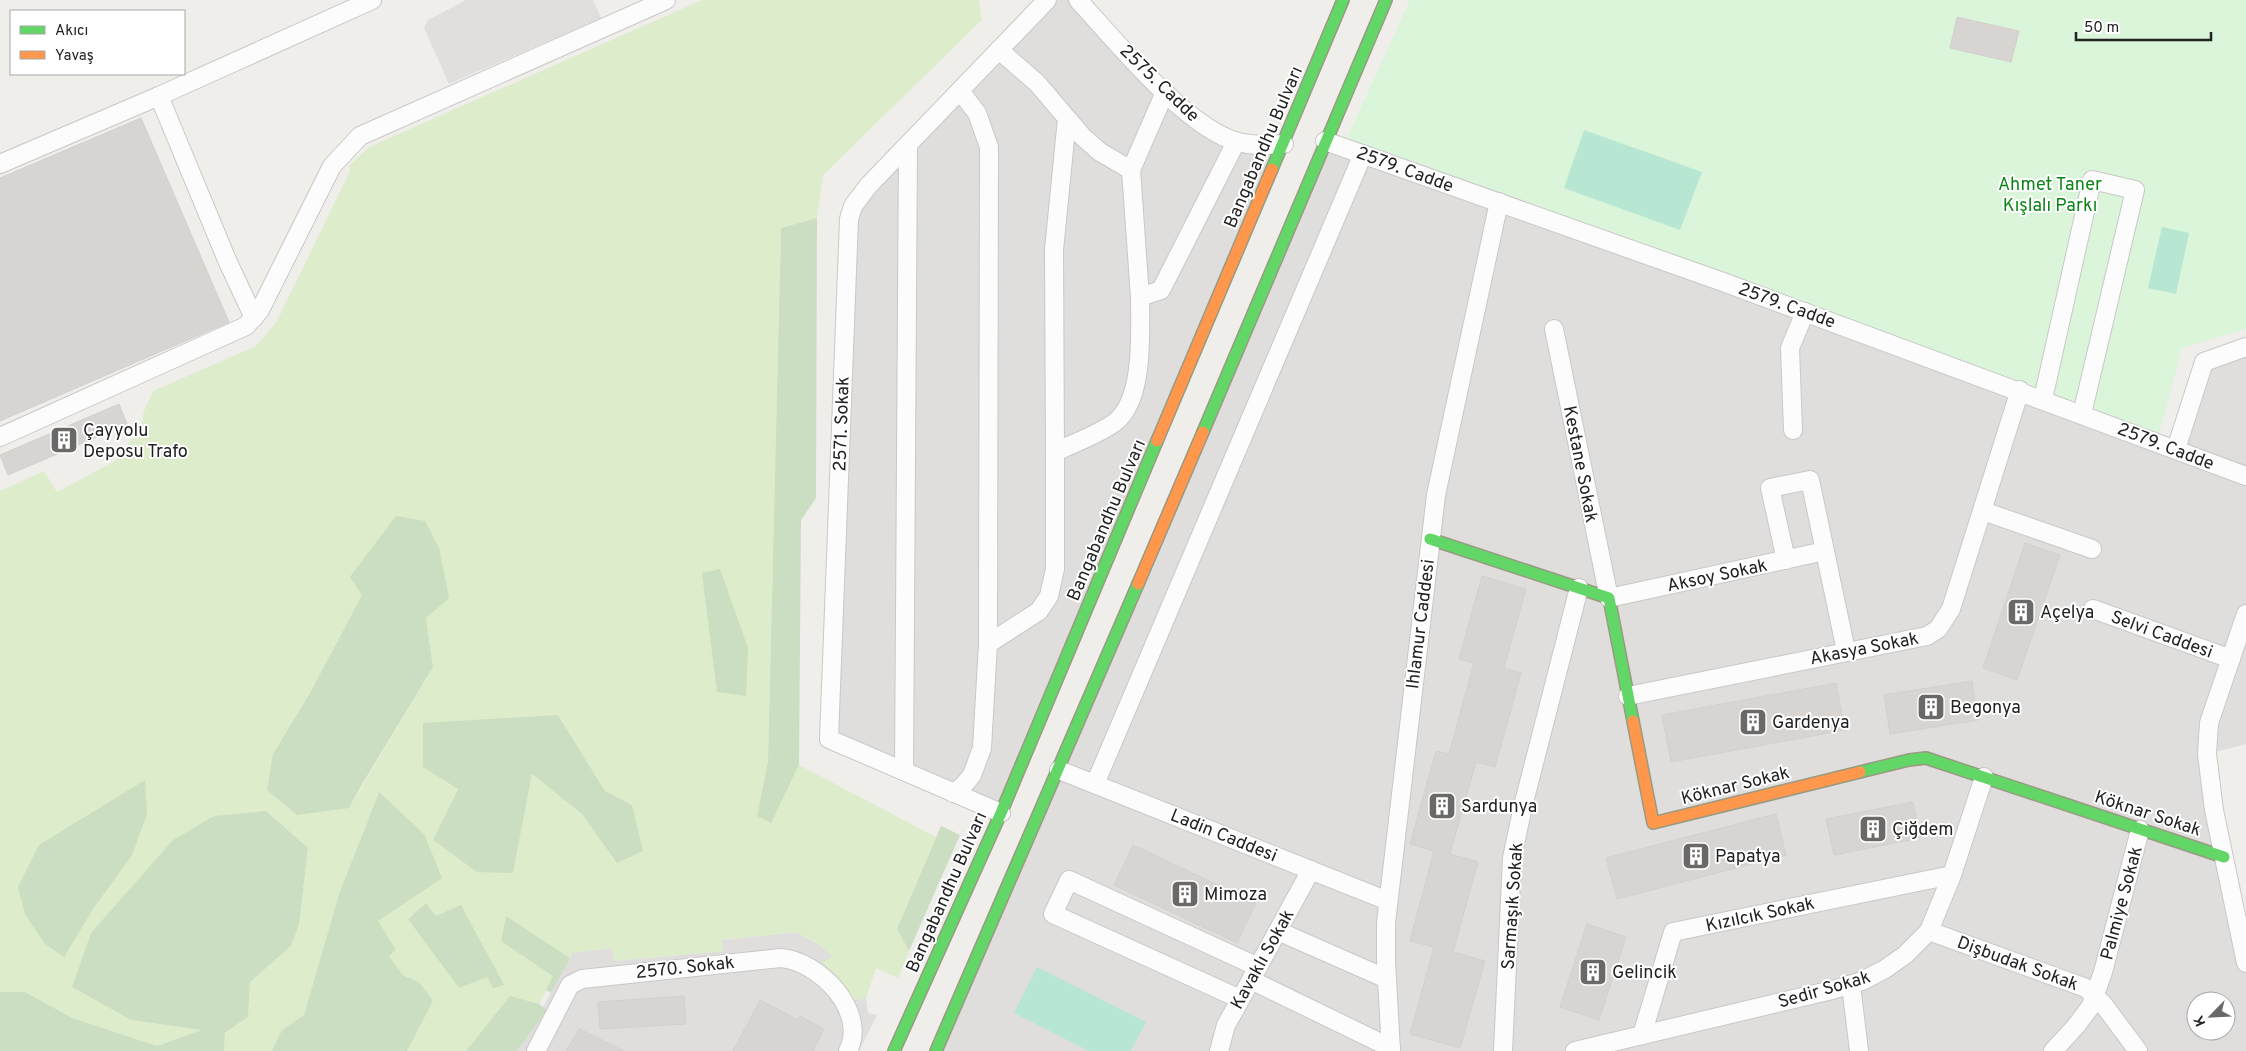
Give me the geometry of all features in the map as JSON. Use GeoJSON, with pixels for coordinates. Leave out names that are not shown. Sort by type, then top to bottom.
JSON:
{"type":"FeatureCollection","features":[{"type":"Feature","properties":{"kind":"main road","name":"Bangabandhu Bulvarı"},"geometry":{"type":"LineString","coordinates":[[894,1051],[1001,813],[1288,144],[1344,0]]}},
{"type":"Feature","properties":{"kind":"main road"},"geometry":{"type":"LineString","coordinates":[[936,1051],[1059,770],[1321,141],[1386,0]]}},
{"type":"Feature","properties":{"kind":"main road"},"geometry":{"type":"LineString","coordinates":[[1430,539],[1609,598]]}},
{"type":"Feature","properties":{"kind":"main road","name":"Köknar Sokak"},"geometry":{"type":"LineString","coordinates":[[1609,598],[1653,823],[1921,758],[1932,759],[2224,857]]}},
{"type":"Feature","properties":{"kind":"street"},"geometry":{"type":"LineString","coordinates":[[0,164],[159,96],[372,0]]}},
{"type":"Feature","properties":{"kind":"street"},"geometry":{"type":"LineString","coordinates":[[0,437],[237,330],[254,318],[332,166],[360,136],[666,0]]}},
{"type":"Feature","properties":{"kind":"street","name":"2571. Sokak"},"geometry":{"type":"LineString","coordinates":[[1001,813],[830,739],[849,219],[860,195],[1047,0]]}},
{"type":"Feature","properties":{"kind":"street","name":"2575. Cadde"},"geometry":{"type":"LineString","coordinates":[[1078,0],[1164,92],[1209,129],[1236,142],[1250,145],[1288,144]]}},
{"type":"Feature","properties":{"kind":"street"},"geometry":{"type":"LineString","coordinates":[[999,50],[1032,78],[1067,119],[1100,152],[1131,170]]}},
{"type":"Feature","properties":{"kind":"street"},"geometry":{"type":"LineString","coordinates":[[953,792],[963,786],[972,775],[982,748],[988,644],[989,147],[977,114],[960,91]]}},
{"type":"Feature","properties":{"kind":"street"},"geometry":{"type":"LineString","coordinates":[[1055,452],[1115,422],[1126,408],[1134,389],[1140,350],[1140,297],[1131,170],[1164,92]]}},
{"type":"Feature","properties":{"kind":"street"},"geometry":{"type":"LineString","coordinates":[[159,96],[227,260],[254,318]]}},
{"type":"Feature","properties":{"kind":"street"},"geometry":{"type":"LineString","coordinates":[[988,644],[1039,612],[1049,596],[1056,570],[1054,250],[1067,119]]}},
{"type":"Feature","properties":{"kind":"street","name":"2579. Cadde"},"geometry":{"type":"LineString","coordinates":[[1321,141],[1499,202],[1805,312],[2020,390],[2246,476]]}},
{"type":"Feature","properties":{"kind":"street"},"geometry":{"type":"LineString","coordinates":[[1140,297],[1161,290],[1236,142]]}},
{"type":"Feature","properties":{"kind":"street"},"geometry":{"type":"LineString","coordinates":[[904,771],[908,145]]}},
{"type":"Feature","properties":{"kind":"street"},"geometry":{"type":"LineString","coordinates":[[1095,784],[1363,154]]}},
{"type":"Feature","properties":{"kind":"street"},"geometry":{"type":"LineString","coordinates":[[2043,399],[2092,180],[2135,190],[2082,414]]}},
{"type":"Feature","properties":{"kind":"street","name":"Ihlamur Caddesi"},"geometry":{"type":"LineString","coordinates":[[1391,1050],[1386,936],[1388,901],[1430,539],[1440,472],[1499,202]]}},
{"type":"Feature","properties":{"kind":"street"},"geometry":{"type":"LineString","coordinates":[[1792,430],[1790,348],[1805,312]]}},
{"type":"Feature","properties":{"kind":"street","name":"Kestane Sokak"},"geometry":{"type":"LineString","coordinates":[[1554,329],[1609,598]]}},
{"type":"Feature","properties":{"kind":"street"},"geometry":{"type":"LineString","coordinates":[[2176,449],[2204,362],[2246,346]]}},
{"type":"Feature","properties":{"kind":"street","name":"Akasya Sokak"},"geometry":{"type":"LineString","coordinates":[[1628,696],[1927,636],[1938,629],[1950,609],[1983,511],[2020,390]]}},
{"type":"Feature","properties":{"kind":"street"},"geometry":{"type":"LineString","coordinates":[[1786,560],[1770,488],[1810,480],[1846,651]]}},
{"type":"Feature","properties":{"kind":"street"},"geometry":{"type":"LineString","coordinates":[[1983,511],[2092,549]]}},
{"type":"Feature","properties":{"kind":"street","name":"Aksoy Sokak"},"geometry":{"type":"LineString","coordinates":[[1609,598],[1825,552]]}},
{"type":"Feature","properties":{"kind":"street","name":"Sarmaşık Sokak"},"geometry":{"type":"LineString","coordinates":[[1503,1051],[1512,858],[1523,806],[1579,588]]}},
{"type":"Feature","properties":{"kind":"street","name":"Selvi Caddesi"},"geometry":{"type":"LineString","coordinates":[[2093,609],[2231,659]]}},
{"type":"Feature","properties":{"kind":"street"},"geometry":{"type":"LineString","coordinates":[[2246,614],[2209,723],[2207,742],[2209,780],[2224,857],[2238,886],[2246,963]]}},
{"type":"Feature","properties":{"kind":"street","name":"Ladin Caddesi"},"geometry":{"type":"LineString","coordinates":[[1059,770],[1388,901]]}},
{"type":"Feature","properties":{"kind":"street","name":"Sedir Sokak"},"geometry":{"type":"LineString","coordinates":[[1575,1051],[1598,1048],[1642,1035],[1851,985],[1874,976],[1896,962],[1915,947],[1929,931],[1952,875],[1984,777]]}},
{"type":"Feature","properties":{"kind":"street","name":"Palmiye Sokak"},"geometry":{"type":"LineString","coordinates":[[2053,1051],[2084,1015],[2095,995],[2140,830]]}},
{"type":"Feature","properties":{"kind":"street","name":"Kavaklı Sokak"},"geometry":{"type":"LineString","coordinates":[[1219,1051],[1226,1025],[1311,870]]}},
{"type":"Feature","properties":{"kind":"street","name":"Kızılcık Sokak"},"geometry":{"type":"LineString","coordinates":[[1642,1035],[1673,932],[1952,875]]}},
{"type":"Feature","properties":{"kind":"street"},"geometry":{"type":"LineString","coordinates":[[1240,999],[1053,914],[1069,880],[1254,973],[1391,1050]]}},
{"type":"Feature","properties":{"kind":"street","name":"Dişbudak Sokak"},"geometry":{"type":"LineString","coordinates":[[1929,931],[2076,983],[2095,995],[2138,1051]]}},
{"type":"Feature","properties":{"kind":"street"},"geometry":{"type":"LineString","coordinates":[[1278,932],[1387,979]]}},
{"type":"Feature","properties":{"kind":"street","name":"2570. Sokak"},"geometry":{"type":"LineString","coordinates":[[536,1051],[570,985],[582,979],[774,958],[794,959],[817,972],[831,984],[849,1015],[852,1039],[848,1051]]}},
{"type":"Feature","properties":{"kind":"street"},"geometry":{"type":"LineString","coordinates":[[1851,985],[1859,1051]]}},
{"type":"Feature","properties":{"kind":"shaded area"},"geometry":{"type":"Polygon","coordinates":[[[466,0],[593,0],[601,18],[449,84],[424,28],[428,20],[466,0]]]}},
{"type":"Feature","properties":{"kind":"shaded area"},"geometry":{"type":"Polygon","coordinates":[[[1047,0],[1078,0],[1209,129],[1284,144],[1001,813],[829,739],[849,219],[1047,0]]]}},
{"type":"Feature","properties":{"kind":"shaded area"},"geometry":{"type":"Polygon","coordinates":[[[1325,141],[2176,449],[2204,362],[2246,347],[2246,744],[2207,754],[2246,963],[2246,1051],[936,1051],[1325,141]]]}},
{"type":"Feature","properties":{"kind":"shaded area"},"geometry":{"type":"Polygon","coordinates":[[[797,932],[821,946],[833,957],[823,962],[855,1000],[866,998],[868,1013],[877,1015],[859,1051],[517,1051],[547,1010],[543,1007],[572,953],[612,948],[615,961],[722,951],[722,940],[797,932]]]}},
{"type":"Feature","properties":{"kind":"green space"},"geometry":{"type":"Polygon","coordinates":[[[702,0],[979,0],[982,20],[823,175],[817,218],[781,228],[768,761],[757,816],[771,822],[799,765],[936,837],[897,929],[909,951],[898,978],[876,968],[866,998],[856,1000],[822,962],[832,957],[821,946],[797,932],[722,940],[723,951],[614,961],[612,948],[572,953],[570,958],[506,916],[501,941],[554,976],[539,1004],[510,997],[466,1051],[407,1051],[433,1001],[420,983],[403,975],[389,956],[396,950],[377,921],[379,792],[339,894],[304,1015],[282,1030],[272,1051],[224,1051],[225,1034],[248,1017],[250,982],[291,946],[299,925],[308,848],[72,987],[131,1020],[203,1030],[157,1046],[72,1018],[25,992],[0,992],[0,491],[44,471],[57,492],[115,461],[141,427],[144,411],[153,391],[256,346],[277,321],[350,171],[349,166],[369,147],[702,0]],[[362,595],[310,693],[273,754],[349,808],[433,667],[426,618],[362,595]],[[558,715],[458,788],[433,840],[513,873],[532,774],[582,814],[617,862],[632,805],[605,791],[558,715]],[[426,903],[408,919],[487,977],[504,985],[436,916],[426,903]]]}},
{"type":"Feature","properties":{"kind":"green space","name":"Ahmet Taner Kışlalı Parkı"},"geometry":{"type":"Polygon","coordinates":[[[1410,0],[2246,0],[2246,329],[2182,348],[2157,442],[1343,147],[1410,0]]]}},
{"type":"Feature","properties":{"kind":"green space"},"geometry":{"type":"Polygon","coordinates":[[[1584,130],[1702,172],[1680,230],[1564,188],[1584,130]]]}},
{"type":"Feature","properties":{"kind":"green space"},"geometry":{"type":"Polygon","coordinates":[[[817,218],[816,498],[801,520],[799,765],[771,823],[757,816],[768,761],[781,228],[817,218]]]}},
{"type":"Feature","properties":{"kind":"green space"},"geometry":{"type":"Polygon","coordinates":[[[2162,227],[2189,233],[2176,294],[2148,288],[2162,227]]]}},
{"type":"Feature","properties":{"kind":"green space"},"geometry":{"type":"Polygon","coordinates":[[[396,516],[425,521],[439,548],[449,598],[426,618],[433,667],[349,808],[297,815],[267,790],[273,754],[310,693],[362,595],[350,577],[396,516]]]}},
{"type":"Feature","properties":{"kind":"green space"},"geometry":{"type":"Polygon","coordinates":[[[720,569],[748,648],[746,696],[717,692],[702,573],[720,569]]]}},
{"type":"Feature","properties":{"kind":"green space"},"geometry":{"type":"Polygon","coordinates":[[[558,715],[605,791],[632,805],[643,851],[617,863],[582,814],[532,774],[513,873],[477,872],[433,840],[458,789],[423,767],[423,723],[558,715]]]}},
{"type":"Feature","properties":{"kind":"green space"},"geometry":{"type":"Polygon","coordinates":[[[145,780],[147,814],[132,855],[93,909],[64,957],[44,943],[25,914],[18,887],[39,845],[145,780]]]}},
{"type":"Feature","properties":{"kind":"green space"},"geometry":{"type":"Polygon","coordinates":[[[379,792],[424,834],[442,878],[378,921],[396,950],[389,956],[403,975],[420,983],[433,1001],[407,1051],[272,1051],[282,1030],[304,1015],[339,894],[379,792]]]}},
{"type":"Feature","properties":{"kind":"green space"},"geometry":{"type":"Polygon","coordinates":[[[266,811],[308,848],[299,925],[291,946],[250,982],[248,1017],[225,1033],[224,1051],[0,1051],[0,992],[25,992],[72,1018],[157,1046],[202,1030],[131,1020],[72,987],[91,933],[173,840],[214,816],[266,811]]]}},
{"type":"Feature","properties":{"kind":"green space"},"geometry":{"type":"Polygon","coordinates":[[[941,826],[960,835],[909,951],[897,929],[941,826]]]}},
{"type":"Feature","properties":{"kind":"green space"},"geometry":{"type":"Polygon","coordinates":[[[426,903],[436,916],[461,905],[504,985],[493,988],[487,977],[459,988],[408,919],[426,903]]]}},
{"type":"Feature","properties":{"kind":"green space"},"geometry":{"type":"Polygon","coordinates":[[[506,916],[570,958],[551,993],[546,990],[553,976],[501,941],[506,916]]]}},
{"type":"Feature","properties":{"kind":"green space"},"geometry":{"type":"Polygon","coordinates":[[[1037,967],[1146,1022],[1131,1051],[1089,1051],[1014,1013],[1037,967]]]}},
{"type":"Feature","properties":{"kind":"green space"},"geometry":{"type":"Polygon","coordinates":[[[510,996],[539,1004],[547,1010],[517,1051],[466,1051],[510,996]]]}},
{"type":"Feature","properties":{"kind":"building"},"geometry":{"type":"Polygon","coordinates":[[[1957,17],[2019,31],[2011,62],[1950,48],[1957,17]]]}},
{"type":"Feature","properties":{"kind":"building"},"geometry":{"type":"Polygon","coordinates":[[[141,118],[229,322],[0,421],[0,178],[141,118]]]}},
{"type":"Feature","properties":{"kind":"building","name":"Çayyolu Deposu Trafo"},"geometry":{"type":"Polygon","coordinates":[[[119,404],[127,424],[8,475],[0,455],[119,404]]]}},
{"type":"Feature","properties":{"kind":"building","name":"Açelya"},"geometry":{"type":"Polygon","coordinates":[[[2025,543],[2060,555],[2017,680],[1983,668],[2025,543]]]}},
{"type":"Feature","properties":{"kind":"building","name":"Sardunya"},"geometry":{"type":"Polygon","coordinates":[[[1482,576],[1526,589],[1504,668],[1521,673],[1495,767],[1476,762],[1450,854],[1478,862],[1453,952],[1485,961],[1460,1048],[1410,1034],[1434,947],[1410,941],[1434,851],[1410,844],[1436,751],[1449,754],[1474,663],[1459,659],[1482,576]]]}},
{"type":"Feature","properties":{"kind":"building","name":"Begonya"},"geometry":{"type":"Polygon","coordinates":[[[1972,681],[1978,720],[1890,734],[1884,695],[1972,681]]]}},
{"type":"Feature","properties":{"kind":"building","name":"Gardenya"},"geometry":{"type":"Polygon","coordinates":[[[1836,683],[1845,730],[1671,762],[1662,715],[1836,683]]]}},
{"type":"Feature","properties":{"kind":"building","name":"Çiğdem"},"geometry":{"type":"Polygon","coordinates":[[[1913,802],[1920,838],[1834,855],[1826,819],[1913,802]]]}},
{"type":"Feature","properties":{"kind":"building","name":"Papatya"},"geometry":{"type":"Polygon","coordinates":[[[1776,814],[1786,855],[1617,899],[1606,858],[1776,814]]]}},
{"type":"Feature","properties":{"kind":"building","name":"Mimoza"},"geometry":{"type":"Polygon","coordinates":[[[1133,845],[1256,903],[1237,943],[1114,885],[1133,845]]]}},
{"type":"Feature","properties":{"kind":"building","name":"Gelincik"},"geometry":{"type":"Polygon","coordinates":[[[1587,924],[1626,937],[1599,1020],[1560,1007],[1587,924]]]}},
{"type":"Feature","properties":{"kind":"building"},"geometry":{"type":"Polygon","coordinates":[[[684,996],[686,1024],[600,1029],[598,1002],[684,996]]]}},
{"type":"Feature","properties":{"kind":"building"},"geometry":{"type":"Polygon","coordinates":[[[760,1000],[798,1020],[800,1016],[824,1029],[813,1051],[733,1051],[760,1000]]]}},
{"type":"Feature","properties":{"kind":"building"},"geometry":{"type":"Polygon","coordinates":[[[579,1029],[588,1033],[624,1051],[566,1051],[579,1029]]]}},
{"type":"Feature","properties":{"kind":"traffic: fast"},"geometry":{"type":"LineString","coordinates":[[1272,169],[1343,0]]}},
{"type":"Feature","properties":{"kind":"traffic: fast"},"geometry":{"type":"LineString","coordinates":[[1203,432],[1386,0]]}},
{"type":"Feature","properties":{"kind":"traffic: fast"},"geometry":{"type":"LineString","coordinates":[[894,1051],[1001,813],[1157,441]]}},
{"type":"Feature","properties":{"kind":"traffic: fast"},"geometry":{"type":"LineString","coordinates":[[1430,539],[1609,598],[1633,721]]}},
{"type":"Feature","properties":{"kind":"traffic: fast"},"geometry":{"type":"LineString","coordinates":[[936,1051],[1138,584]]}},
{"type":"Feature","properties":{"kind":"traffic: fast"},"geometry":{"type":"LineString","coordinates":[[1860,772],[1909,760],[1926,758],[2224,857]]}},
{"type":"Feature","properties":{"kind":"traffic: slow"},"geometry":{"type":"LineString","coordinates":[[1157,441],[1272,169]]}},
{"type":"Feature","properties":{"kind":"traffic: slow"},"geometry":{"type":"LineString","coordinates":[[1138,584],[1203,432]]}},
{"type":"Feature","properties":{"kind":"traffic: slow"},"geometry":{"type":"LineString","coordinates":[[1633,721],[1653,823],[1860,772]]}},
{"type":"Feature","properties":{"kind":"place","name":"Çayyolu Deposu Trafo"},"geometry":{"type":"Point","coordinates":[64,440]}},
{"type":"Feature","properties":{"kind":"place","name":"Açelya"},"geometry":{"type":"Point","coordinates":[2021,612]}},
{"type":"Feature","properties":{"kind":"place","name":"Begonya"},"geometry":{"type":"Point","coordinates":[1931,707]}},
{"type":"Feature","properties":{"kind":"place","name":"Gardenya"},"geometry":{"type":"Point","coordinates":[1753,722]}},
{"type":"Feature","properties":{"kind":"place","name":"Sardunya"},"geometry":{"type":"Point","coordinates":[1442,806]}},
{"type":"Feature","properties":{"kind":"place","name":"Çiğdem"},"geometry":{"type":"Point","coordinates":[1873,829]}},
{"type":"Feature","properties":{"kind":"place","name":"Papatya"},"geometry":{"type":"Point","coordinates":[1696,856]}},
{"type":"Feature","properties":{"kind":"place","name":"Mimoza"},"geometry":{"type":"Point","coordinates":[1185,894]}},
{"type":"Feature","properties":{"kind":"place","name":"Gelincik"},"geometry":{"type":"Point","coordinates":[1593,972]}}]}
